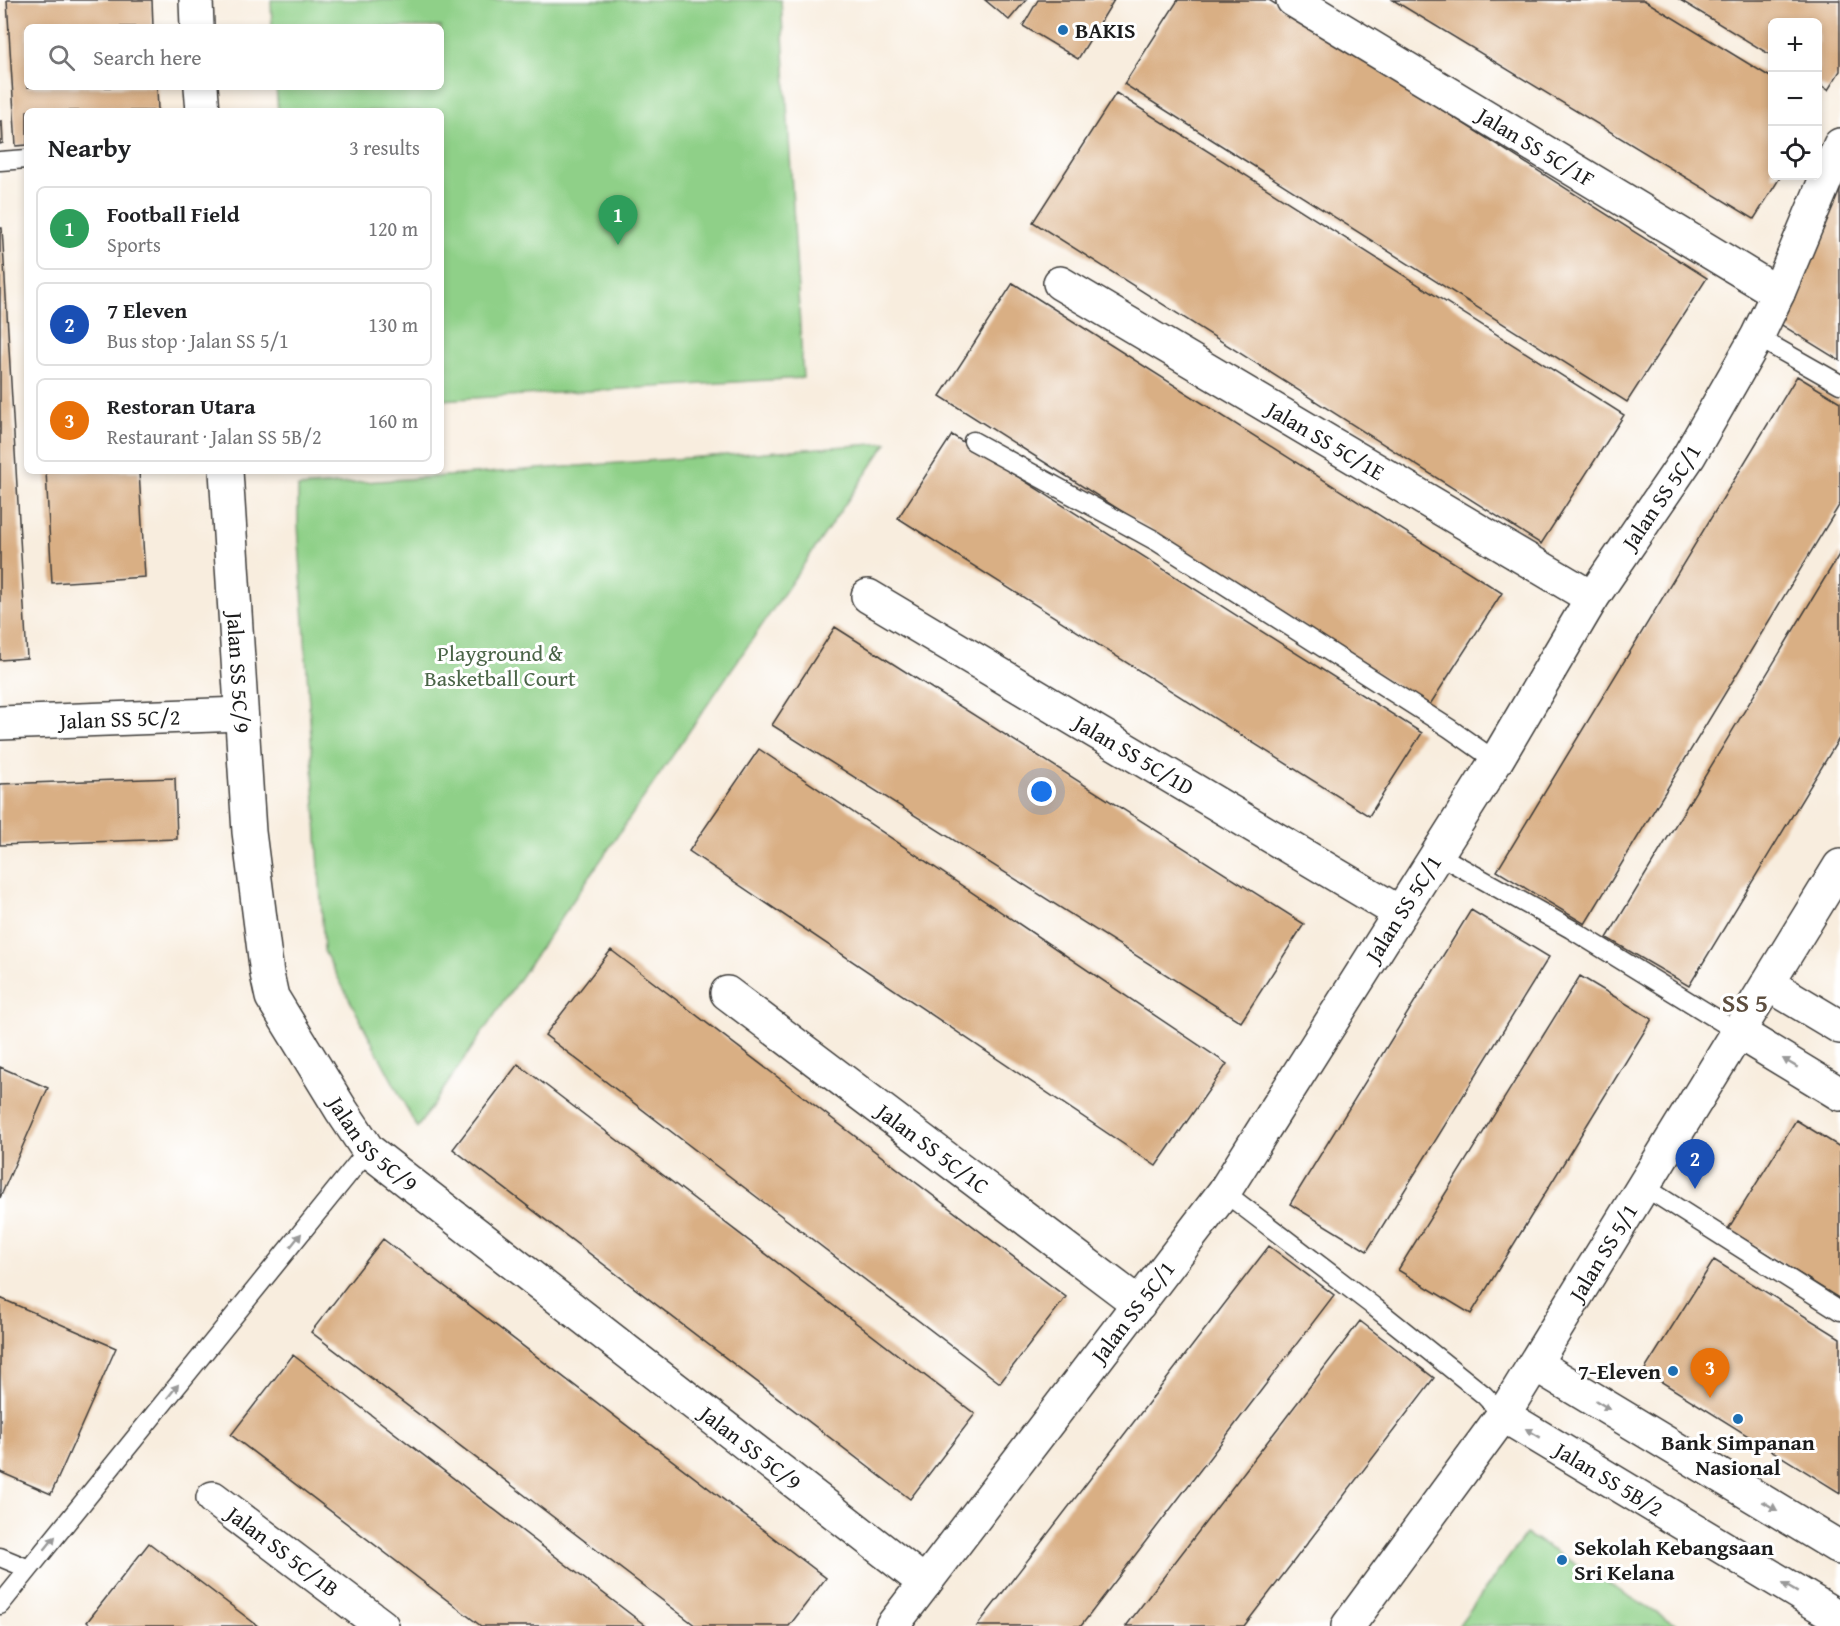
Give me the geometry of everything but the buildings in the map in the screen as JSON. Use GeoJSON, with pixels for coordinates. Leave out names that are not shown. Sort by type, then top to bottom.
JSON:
{"type":"FeatureCollection","features":[{"type":"Feature","properties":{"kind":"street"},"geometry":{"type":"LineString","coordinates":[[196,0],[197,24]]}},
{"type":"Feature","properties":{"kind":"street","name":"Jalan SS 5C/1F"},"geometry":{"type":"LineString","coordinates":[[1293,0],[1778,292]]}},
{"type":"Feature","properties":{"kind":"street"},"geometry":{"type":"LineString","coordinates":[[201,90],[203,108]]}},
{"type":"Feature","properties":{"kind":"street","name":"Jalan SS 5C/1"},"geometry":{"type":"LineString","coordinates":[[892,1626],[1224,1192],[1496,761],[1593,598],[1689,456],[1757,337],[1840,144]]}},
{"type":"Feature","properties":{"kind":"street","name":"Jalan SS 5C/1E"},"geometry":{"type":"LineString","coordinates":[[1060,283],[1593,598]]}},
{"type":"Feature","properties":{"kind":"street","name":"Jalan SS 5C/9"},"geometry":{"type":"LineString","coordinates":[[226,474],[249,832],[267,974],[272,996],[342,1111],[368,1150],[925,1583]]}},
{"type":"Feature","properties":{"kind":"street","name":"Jalan SS 5C/1D"},"geometry":{"type":"LineString","coordinates":[[868,596],[1400,914]]}},
{"type":"Feature","properties":{"kind":"street","name":"Jalan SS 5C/2"},"geometry":{"type":"LineString","coordinates":[[0,723],[241,714]]}},
{"type":"Feature","properties":{"kind":"street","name":"Jalan SS 5/1"},"geometry":{"type":"LineString","coordinates":[[1348,1626],[1503,1415],[1840,866]]}},
{"type":"Feature","properties":{"kind":"street"},"geometry":{"type":"LineString","coordinates":[[1768,984],[1840,1028]]}},
{"type":"Feature","properties":{"kind":"street","name":"Jalan SS 5C/1C"},"geometry":{"type":"LineString","coordinates":[[727,993],[1138,1304]]}},
{"type":"Feature","properties":{"kind":"street"},"geometry":{"type":"LineString","coordinates":[[1738,1032],[1840,1094]]}},
{"type":"Feature","properties":{"kind":"street"},"geometry":{"type":"LineString","coordinates":[[1535,1364],[1840,1548]]}},
{"type":"Feature","properties":{"kind":"street","name":"Jalan SS 5B/2"},"geometry":{"type":"LineString","coordinates":[[1503,1415],[1840,1618]]}},
{"type":"Feature","properties":{"kind":"street","name":"Jalan SS 5C/1B"},"geometry":{"type":"LineString","coordinates":[[213,1498],[382,1626]]}},
{"type":"Feature","properties":{"kind":"lane"},"geometry":{"type":"LineString","coordinates":[[0,161],[24,159]]}},
{"type":"Feature","properties":{"kind":"lane"},"geometry":{"type":"LineString","coordinates":[[1757,337],[1840,384]]}},
{"type":"Feature","properties":{"kind":"lane"},"geometry":{"type":"LineString","coordinates":[[973,441],[1156,541],[1449,728],[1496,761]]}},
{"type":"Feature","properties":{"kind":"lane"},"geometry":{"type":"LineString","coordinates":[[1437,854],[1571,929],[1738,1032]]}},
{"type":"Feature","properties":{"kind":"lane"},"geometry":{"type":"LineString","coordinates":[[0,1605],[368,1150]]}},
{"type":"Feature","properties":{"kind":"lane"},"geometry":{"type":"LineString","coordinates":[[1644,1186],[1840,1311]]}},
{"type":"Feature","properties":{"kind":"lane"},"geometry":{"type":"LineString","coordinates":[[1224,1192],[1382,1313],[1484,1395],[1503,1415]]}},
{"type":"Feature","properties":{"kind":"lane"},"geometry":{"type":"LineString","coordinates":[[0,1557],[29,1569]]}},
{"type":"Feature","properties":{"kind":"green space"},"geometry":{"type":"Polygon","coordinates":[[[271,0],[781,0],[803,378],[444,400],[444,108],[278,108],[276,90],[444,90],[444,24],[272,24],[271,0]]]}},
{"type":"Feature","properties":{"kind":"green space","name":"Playground & Basketball Court"},"geometry":{"type":"Polygon","coordinates":[[[887,443],[417,1128],[324,951],[298,524],[298,487],[887,443]]]}},
{"type":"Feature","properties":{"kind":"green space"},"geometry":{"type":"Polygon","coordinates":[[[1526,1534],[1678,1626],[1458,1626],[1526,1534]]]}},
{"type":"Feature","properties":{"kind":"place","name":"BAKIS"},"geometry":{"type":"Point","coordinates":[1063,30]}},
{"type":"Feature","properties":{"kind":"place","name":"Football Field"},"geometry":{"type":"Point","coordinates":[618,245]}},
{"type":"Feature","properties":{"kind":"place","name":"7 Eleven"},"geometry":{"type":"Point","coordinates":[1695,1189]}},
{"type":"Feature","properties":{"kind":"place","name":"7-Eleven"},"geometry":{"type":"Point","coordinates":[1673,1371]}},
{"type":"Feature","properties":{"kind":"place","name":"Restoran Utara"},"geometry":{"type":"Point","coordinates":[1710,1398]}},
{"type":"Feature","properties":{"kind":"place","name":"Bank Simpanan Nasional"},"geometry":{"type":"Point","coordinates":[1738,1419]}},
{"type":"Feature","properties":{"kind":"place","name":"Sekolah Kebangsaan Sri Kelana"},"geometry":{"type":"Point","coordinates":[1562,1560]}},
{"type":"Feature","properties":{"kind":"district","name":"SS 5"},"geometry":{"type":"Point","coordinates":[1745,1003]}}]}
